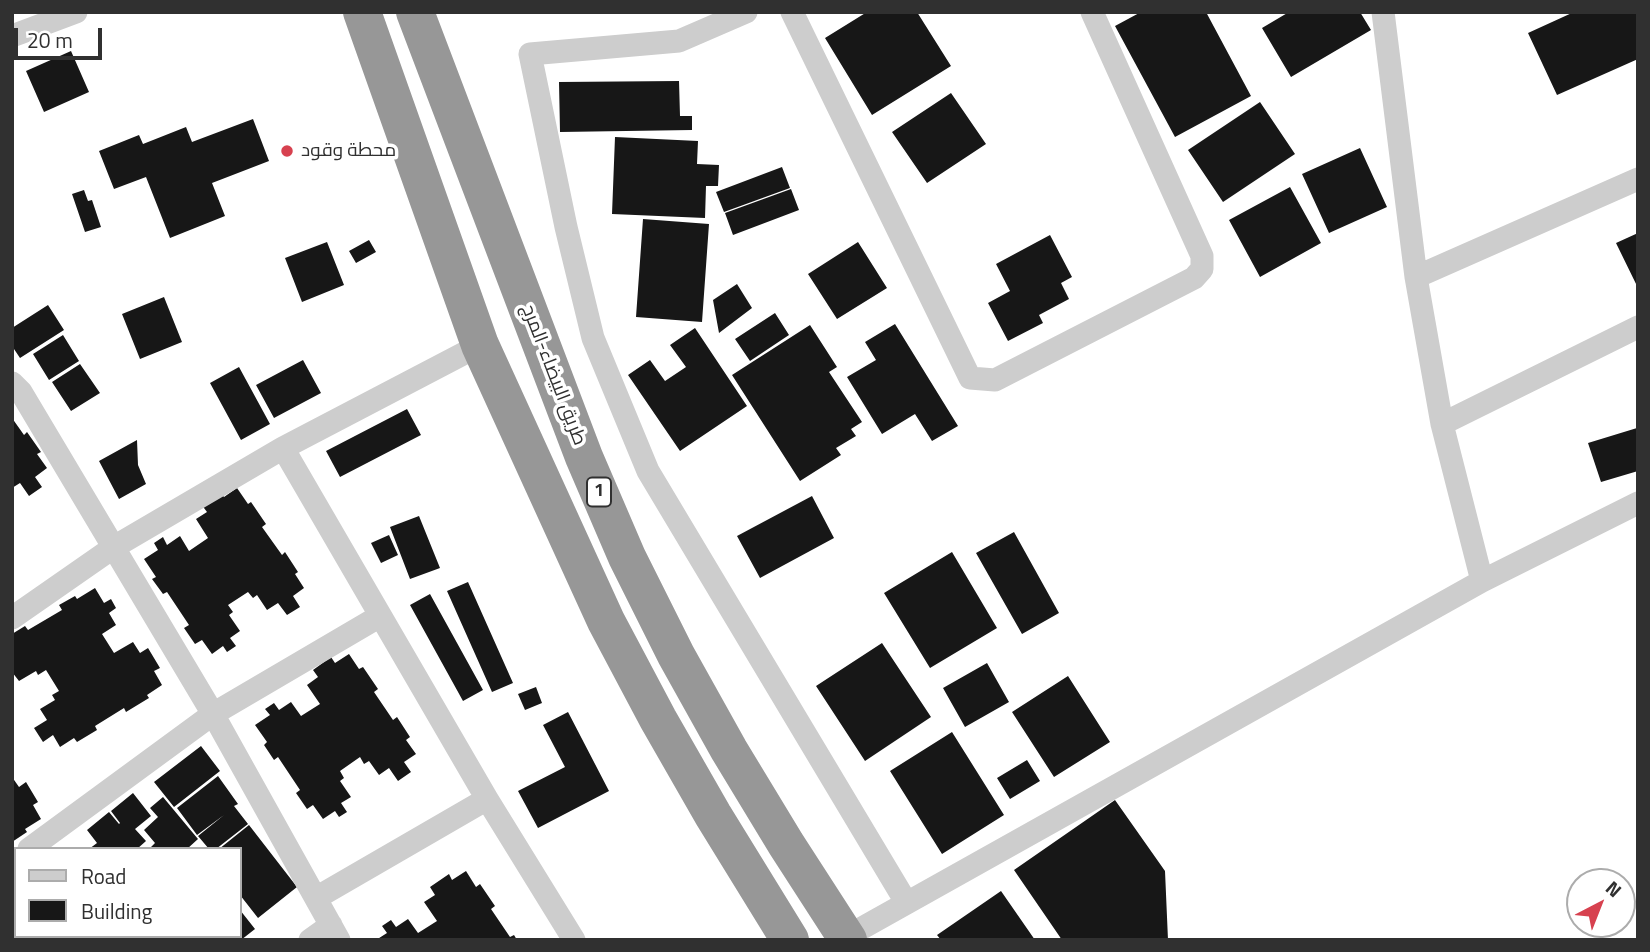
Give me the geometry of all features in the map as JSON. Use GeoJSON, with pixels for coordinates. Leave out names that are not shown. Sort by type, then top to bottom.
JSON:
{"type":"FeatureCollection","features":[{"type":"Feature","properties":{"kind":"highway"},"geometry":{"type":"LineString","coordinates":[[362,12],[480,345],[606,621],[713,816],[790,940]]}},
{"type":"Feature","properties":{"kind":"highway","name":"طريق البيضاء-المرج"},"geometry":{"type":"LineString","coordinates":[[415,12],[579,444],[627,557],[676,655],[729,750],[847,938]]}},
{"type":"Feature","properties":{"kind":"street"},"geometry":{"type":"LineString","coordinates":[[12,36],[76,12]]}},
{"type":"Feature","properties":{"kind":"street"},"geometry":{"type":"LineString","coordinates":[[746,12],[679,41],[530,54],[566,227],[593,338],[648,471],[906,902]]}},
{"type":"Feature","properties":{"kind":"street"},"geometry":{"type":"LineString","coordinates":[[792,12],[970,378],[995,380],[1194,278],[1202,268],[1202,256],[1092,12]]}},
{"type":"Feature","properties":{"kind":"street"},"geometry":{"type":"LineString","coordinates":[[1387,14],[1416,276],[1442,424],[1482,581]]}},
{"type":"Feature","properties":{"kind":"street"},"geometry":{"type":"LineString","coordinates":[[1416,276],[1638,178]]}},
{"type":"Feature","properties":{"kind":"street"},"geometry":{"type":"LineString","coordinates":[[1442,424],[1638,327]]}},
{"type":"Feature","properties":{"kind":"street"},"geometry":{"type":"LineString","coordinates":[[12,618],[114,547],[283,448],[480,345]]}},
{"type":"Feature","properties":{"kind":"street"},"geometry":{"type":"LineString","coordinates":[[12,383],[21,392],[213,714],[335,932],[310,940]]}},
{"type":"Feature","properties":{"kind":"street"},"geometry":{"type":"LineString","coordinates":[[283,448],[487,799],[574,940]]}},
{"type":"Feature","properties":{"kind":"street"},"geometry":{"type":"LineString","coordinates":[[847,938],[906,902],[1482,581],[1638,503]]}},
{"type":"Feature","properties":{"kind":"street"},"geometry":{"type":"LineString","coordinates":[[32,847],[213,714],[380,616]]}},
{"type":"Feature","properties":{"kind":"street"},"geometry":{"type":"LineString","coordinates":[[316,898],[487,799]]}},
{"type":"Feature","properties":{"kind":"building"},"geometry":{"type":"Polygon","coordinates":[[[867,12],[917,12],[951,66],[872,115],[825,38],[867,12]]]}},
{"type":"Feature","properties":{"kind":"building"},"geometry":{"type":"Polygon","coordinates":[[[1141,12],[1206,12],[1251,96],[1175,137],[1115,26],[1141,12]]]}},
{"type":"Feature","properties":{"kind":"building"},"geometry":{"type":"Polygon","coordinates":[[[1289,12],[1360,12],[1371,30],[1291,77],[1262,28],[1289,12]]]}},
{"type":"Feature","properties":{"kind":"building"},"geometry":{"type":"Polygon","coordinates":[[[1574,12],[1638,12],[1638,59],[1557,95],[1528,33],[1574,12]]]}},
{"type":"Feature","properties":{"kind":"building"},"geometry":{"type":"Polygon","coordinates":[[[71,51],[89,92],[44,112],[26,71],[71,51]]]}},
{"type":"Feature","properties":{"kind":"building"},"geometry":{"type":"Polygon","coordinates":[[[679,81],[680,116],[692,116],[692,130],[560,132],[559,82],[679,81]]]}},
{"type":"Feature","properties":{"kind":"building"},"geometry":{"type":"Polygon","coordinates":[[[951,93],[986,144],[927,183],[892,132],[951,93]]]}},
{"type":"Feature","properties":{"kind":"building"},"geometry":{"type":"Polygon","coordinates":[[[1260,102],[1295,154],[1223,202],[1188,150],[1260,102]]]}},
{"type":"Feature","properties":{"kind":"building"},"geometry":{"type":"Polygon","coordinates":[[[253,119],[269,161],[212,183],[225,216],[170,238],[146,177],[114,189],[99,151],[139,135],[143,144],[186,127],[192,142],[253,119]]]}},
{"type":"Feature","properties":{"kind":"building"},"geometry":{"type":"Polygon","coordinates":[[[615,137],[698,141],[697,164],[719,165],[718,186],[706,186],[705,218],[612,214],[615,137]]]}},
{"type":"Feature","properties":{"kind":"building"},"geometry":{"type":"Polygon","coordinates":[[[1360,148],[1387,207],[1329,233],[1302,174],[1360,148]]]}},
{"type":"Feature","properties":{"kind":"building"},"geometry":{"type":"Polygon","coordinates":[[[782,167],[790,188],[724,212],[716,192],[782,167]]]}},
{"type":"Feature","properties":{"kind":"building"},"geometry":{"type":"Polygon","coordinates":[[[1290,187],[1321,243],[1260,277],[1229,220],[1290,187]]]}},
{"type":"Feature","properties":{"kind":"building"},"geometry":{"type":"Polygon","coordinates":[[[791,189],[799,210],[733,235],[725,213],[791,189]]]}},
{"type":"Feature","properties":{"kind":"building"},"geometry":{"type":"Polygon","coordinates":[[[84,190],[88,201],[92,200],[101,227],[85,232],[72,194],[84,190]]]}},
{"type":"Feature","properties":{"kind":"building"},"geometry":{"type":"Polygon","coordinates":[[[643,219],[709,224],[702,322],[636,317],[643,219]]]}},
{"type":"Feature","properties":{"kind":"building"},"geometry":{"type":"Polygon","coordinates":[[[1638,233],[1638,288],[1616,243],[1638,233]]]}},
{"type":"Feature","properties":{"kind":"building"},"geometry":{"type":"Polygon","coordinates":[[[1050,235],[1072,277],[1061,283],[1069,299],[1039,315],[1043,323],[1008,341],[988,303],[1010,291],[996,264],[1050,235]]]}},
{"type":"Feature","properties":{"kind":"building"},"geometry":{"type":"Polygon","coordinates":[[[369,240],[376,252],[356,263],[349,251],[369,240]]]}},
{"type":"Feature","properties":{"kind":"building"},"geometry":{"type":"Polygon","coordinates":[[[327,242],[344,285],[302,302],[285,258],[327,242]]]}},
{"type":"Feature","properties":{"kind":"building"},"geometry":{"type":"Polygon","coordinates":[[[858,242],[887,288],[837,319],[808,274],[858,242]]]}},
{"type":"Feature","properties":{"kind":"building"},"geometry":{"type":"Polygon","coordinates":[[[737,284],[752,308],[719,333],[713,300],[737,284]]]}},
{"type":"Feature","properties":{"kind":"building"},"geometry":{"type":"Polygon","coordinates":[[[164,297],[182,342],[140,359],[122,314],[164,297]]]}},
{"type":"Feature","properties":{"kind":"building"},"geometry":{"type":"Polygon","coordinates":[[[48,305],[64,330],[20,358],[12,346],[12,328],[48,305]]]}},
{"type":"Feature","properties":{"kind":"building"},"geometry":{"type":"Polygon","coordinates":[[[775,313],[789,335],[750,361],[735,339],[775,313]]]}},
{"type":"Feature","properties":{"kind":"building"},"geometry":{"type":"Polygon","coordinates":[[[895,324],[958,426],[932,441],[915,414],[882,434],[847,377],[876,360],[865,342],[895,324]]]}},
{"type":"Feature","properties":{"kind":"building"},"geometry":{"type":"Polygon","coordinates":[[[810,325],[837,367],[829,372],[862,422],[851,429],[856,436],[836,448],[841,455],[800,481],[732,375],[810,325]]]}},
{"type":"Feature","properties":{"kind":"building"},"geometry":{"type":"Polygon","coordinates":[[[695,328],[747,406],[680,451],[628,375],[650,360],[665,381],[686,367],[670,345],[695,328]]]}},
{"type":"Feature","properties":{"kind":"building"},"geometry":{"type":"Polygon","coordinates":[[[63,335],[79,361],[49,380],[33,354],[63,335]]]}},
{"type":"Feature","properties":{"kind":"building"},"geometry":{"type":"Polygon","coordinates":[[[303,360],[321,393],[274,418],[256,385],[303,360]]]}},
{"type":"Feature","properties":{"kind":"building"},"geometry":{"type":"Polygon","coordinates":[[[80,364],[100,393],[71,411],[52,382],[80,364]]]}},
{"type":"Feature","properties":{"kind":"building"},"geometry":{"type":"Polygon","coordinates":[[[239,367],[270,424],[241,440],[210,383],[239,367]]]}},
{"type":"Feature","properties":{"kind":"building"},"geometry":{"type":"Polygon","coordinates":[[[407,409],[421,435],[340,477],[326,451],[407,409]]]}},
{"type":"Feature","properties":{"kind":"building"},"geometry":{"type":"Polygon","coordinates":[[[12,418],[24,435],[27,432],[41,452],[37,454],[47,468],[35,477],[42,487],[29,496],[20,483],[12,488],[12,418]]]}},
{"type":"Feature","properties":{"kind":"building"},"geometry":{"type":"Polygon","coordinates":[[[1637,428],[1638,471],[1601,482],[1588,443],[1637,428]]]}},
{"type":"Feature","properties":{"kind":"building"},"geometry":{"type":"Polygon","coordinates":[[[137,440],[138,465],[146,484],[119,499],[99,461],[137,440]]]}},
{"type":"Feature","properties":{"kind":"building"},"geometry":{"type":"Polygon","coordinates":[[[237,488],[248,504],[251,502],[266,524],[262,527],[282,555],[285,552],[298,572],[295,574],[304,588],[293,596],[300,607],[287,615],[278,603],[267,610],[257,595],[253,598],[248,592],[228,605],[233,612],[229,615],[240,631],[230,638],[236,646],[227,652],[223,646],[212,654],[202,640],[195,644],[184,628],[189,625],[167,592],[163,594],[152,579],[156,577],[144,559],[158,550],[154,543],[163,537],[167,545],[180,536],[189,551],[208,538],[196,519],[207,512],[201,504],[220,492],[224,497],[237,488]]]}},
{"type":"Feature","properties":{"kind":"building"},"geometry":{"type":"Polygon","coordinates":[[[812,496],[834,538],[760,578],[737,536],[812,496]]]}},
{"type":"Feature","properties":{"kind":"building"},"geometry":{"type":"Polygon","coordinates":[[[419,516],[440,568],[410,579],[390,527],[419,516]]]}},
{"type":"Feature","properties":{"kind":"building"},"geometry":{"type":"Polygon","coordinates":[[[1014,532],[1059,613],[1022,634],[976,553],[1014,532]]]}},
{"type":"Feature","properties":{"kind":"building"},"geometry":{"type":"Polygon","coordinates":[[[389,535],[398,555],[381,563],[371,543],[389,535]]]}},
{"type":"Feature","properties":{"kind":"building"},"geometry":{"type":"Polygon","coordinates":[[[952,552],[997,628],[930,668],[884,593],[952,552]]]}},
{"type":"Feature","properties":{"kind":"building"},"geometry":{"type":"Polygon","coordinates":[[[468,582],[513,683],[492,692],[447,591],[468,582]]]}},
{"type":"Feature","properties":{"kind":"building"},"geometry":{"type":"Polygon","coordinates":[[[95,588],[104,603],[111,599],[116,608],[109,613],[116,625],[102,634],[114,653],[133,642],[140,653],[148,648],[160,668],[154,671],[162,685],[147,695],[149,698],[126,712],[124,708],[95,726],[97,730],[77,742],[74,738],[60,747],[53,735],[43,742],[34,728],[47,720],[40,709],[55,700],[52,695],[59,691],[46,670],[38,675],[36,671],[19,681],[12,672],[12,634],[25,626],[28,630],[62,610],[59,605],[75,596],[77,599],[95,588]]]}},
{"type":"Feature","properties":{"kind":"building"},"geometry":{"type":"Polygon","coordinates":[[[430,594],[483,690],[463,701],[410,605],[430,594]]]}},
{"type":"Feature","properties":{"kind":"building"},"geometry":{"type":"Polygon","coordinates":[[[882,643],[931,717],[865,761],[816,686],[882,643]]]}},
{"type":"Feature","properties":{"kind":"building"},"geometry":{"type":"Polygon","coordinates":[[[349,654],[359,669],[363,667],[378,689],[374,692],[393,720],[397,717],[410,737],[406,740],[416,754],[404,762],[411,772],[398,781],[389,768],[379,775],[369,761],[364,764],[360,757],[340,771],[344,778],[340,781],[351,797],[341,803],[347,812],[339,817],[335,811],[323,819],[313,805],[307,809],[296,793],[300,790],[278,757],[274,760],[264,745],[267,742],[255,725],[270,715],[265,709],[274,703],[279,710],[291,702],[301,716],[320,704],[307,685],[318,677],[313,670],[331,657],[335,663],[349,654]]]}},
{"type":"Feature","properties":{"kind":"building"},"geometry":{"type":"Polygon","coordinates":[[[987,663],[1009,702],[965,727],[943,688],[987,663]]]}},
{"type":"Feature","properties":{"kind":"building"},"geometry":{"type":"Polygon","coordinates":[[[1068,676],[1110,742],[1054,777],[1012,712],[1068,676]]]}},
{"type":"Feature","properties":{"kind":"building"},"geometry":{"type":"Polygon","coordinates":[[[536,687],[542,703],[525,710],[518,694],[536,687]]]}},
{"type":"Feature","properties":{"kind":"building"},"geometry":{"type":"Polygon","coordinates":[[[568,712],[609,791],[538,828],[518,791],[565,767],[543,725],[568,712]]]}},
{"type":"Feature","properties":{"kind":"building"},"geometry":{"type":"Polygon","coordinates":[[[952,732],[1004,815],[942,854],[890,771],[952,732]]]}},
{"type":"Feature","properties":{"kind":"building"},"geometry":{"type":"Polygon","coordinates":[[[201,746],[220,771],[174,807],[154,782],[201,746]]]}},
{"type":"Feature","properties":{"kind":"building"},"geometry":{"type":"Polygon","coordinates":[[[1027,760],[1040,781],[1010,799],[997,778],[1027,760]]]}},
{"type":"Feature","properties":{"kind":"building"},"geometry":{"type":"Polygon","coordinates":[[[218,776],[238,804],[234,806],[248,824],[219,847],[207,847],[198,836],[224,815],[197,835],[177,808],[218,776]]]}},
{"type":"Feature","properties":{"kind":"building"},"geometry":{"type":"Polygon","coordinates":[[[12,777],[19,787],[26,782],[38,802],[33,805],[41,819],[25,829],[27,832],[12,842],[12,777]]]}},
{"type":"Feature","properties":{"kind":"building"},"geometry":{"type":"Polygon","coordinates":[[[133,793],[151,816],[135,829],[146,841],[139,847],[92,847],[97,843],[87,830],[109,812],[120,823],[111,811],[133,793]]]}},
{"type":"Feature","properties":{"kind":"building"},"geometry":{"type":"Polygon","coordinates":[[[163,797],[198,839],[189,847],[151,847],[155,843],[144,830],[158,817],[150,808],[163,797]]]}},
{"type":"Feature","properties":{"kind":"building"},"geometry":{"type":"Polygon","coordinates":[[[1115,800],[1165,871],[1168,940],[1062,940],[1014,870],[1115,800]]]}},
{"type":"Feature","properties":{"kind":"building"},"geometry":{"type":"Polygon","coordinates":[[[249,825],[297,887],[258,918],[242,898],[242,847],[222,847],[249,825]]]}},
{"type":"Feature","properties":{"kind":"building"},"geometry":{"type":"Polygon","coordinates":[[[466,871],[476,887],[480,884],[495,906],[491,909],[510,937],[514,935],[517,940],[376,940],[387,933],[382,926],[391,920],[396,927],[408,919],[418,933],[437,921],[424,902],[435,895],[430,887],[449,874],[452,880],[466,871]]]}},
{"type":"Feature","properties":{"kind":"building"},"geometry":{"type":"Polygon","coordinates":[[[1001,891],[1035,940],[941,940],[937,935],[1001,891]]]}},
{"type":"Feature","properties":{"kind":"building"},"geometry":{"type":"Polygon","coordinates":[[[242,913],[255,929],[241,940],[194,938],[242,938],[242,913]]]}},
{"type":"Feature","properties":{"kind":"place","name":"محطة وقود"},"geometry":{"type":"Point","coordinates":[287,151]}}]}
